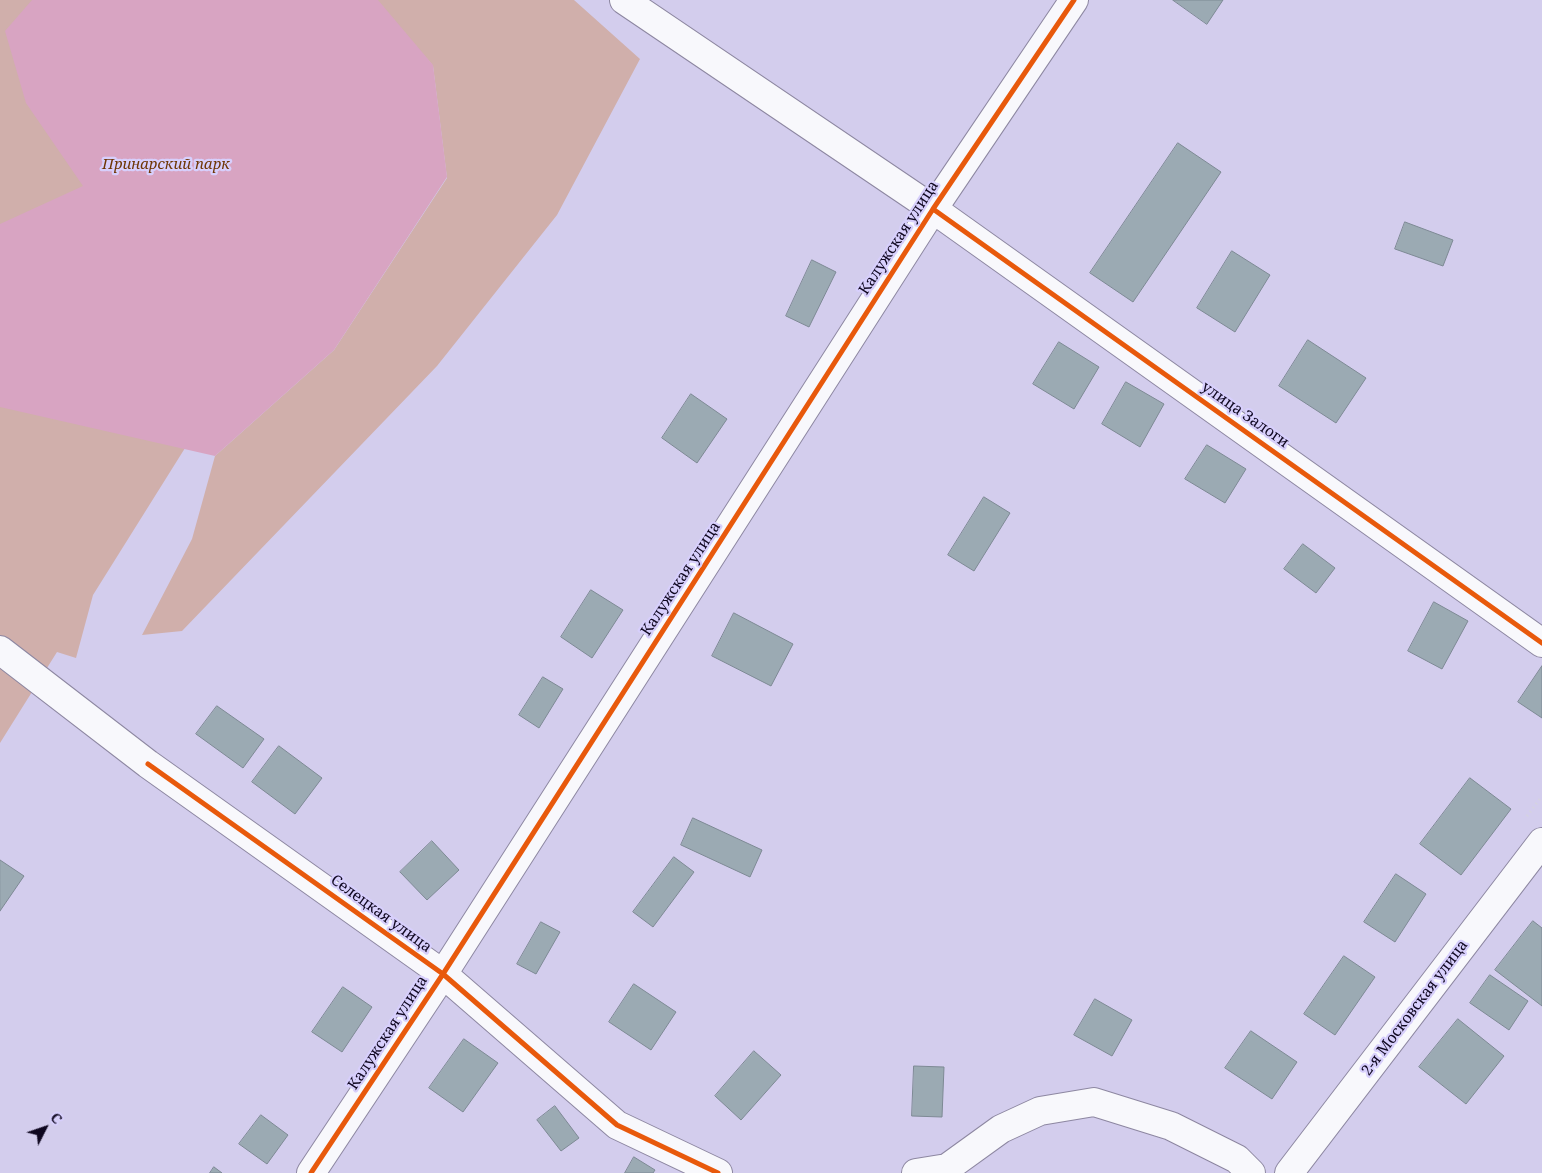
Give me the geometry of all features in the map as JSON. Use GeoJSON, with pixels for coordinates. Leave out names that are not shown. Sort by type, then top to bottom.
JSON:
{"type":"FeatureCollection","features":[{"type":"Feature","properties":{"kind":"street","name":"улица Залоги"},"geometry":{"type":"LineString","coordinates":[[624,0],[933,209],[1542,643]]}},
{"type":"Feature","properties":{"kind":"street","name":"Калужская улица"},"geometry":{"type":"LineString","coordinates":[[311,1173],[442,974],[933,209],[1074,0]]}},
{"type":"Feature","properties":{"kind":"street","name":"Селецкая улица"},"geometry":{"type":"LineString","coordinates":[[0,650],[148,764],[442,974],[617,1125],[718,1173]]}},
{"type":"Feature","properties":{"kind":"street","name":"2-я Московская улица"},"geometry":{"type":"LineString","coordinates":[[1288,1173],[1542,842]]}},
{"type":"Feature","properties":{"kind":"street"},"geometry":{"type":"LineString","coordinates":[[916,1173],[948,1168],[1001,1129],[1040,1111],[1094,1102],[1170,1126],[1237,1159],[1251,1173]]}},
{"type":"Feature","properties":{"kind":"green space","name":"Принарский парк"},"geometry":{"type":"Polygon","coordinates":[[[0,0],[574,0],[640,59],[557,215],[437,366],[182,631],[142,635],[192,539],[215,456],[334,350],[447,178],[433,66],[428,60],[93,595],[76,658],[57,652],[0,743],[0,0]]]}},
{"type":"Feature","properties":{"kind":"shaded area","name":"Принарский парк"},"geometry":{"type":"Polygon","coordinates":[[[32,0],[378,0],[433,65],[447,177],[334,350],[215,456],[0,407],[0,224],[83,186],[26,103],[5,31],[32,0]]]}},
{"type":"Feature","properties":{"kind":"building"},"geometry":{"type":"Polygon","coordinates":[[[1173,0],[1223,0],[1207,24],[1173,0]]]}},
{"type":"Feature","properties":{"kind":"building"},"geometry":{"type":"Polygon","coordinates":[[[1178,143],[1221,172],[1133,302],[1090,273],[1178,143]]]}},
{"type":"Feature","properties":{"kind":"building"},"geometry":{"type":"Polygon","coordinates":[[[1405,222],[1453,240],[1443,266],[1395,249],[1405,222]]]}},
{"type":"Feature","properties":{"kind":"building"},"geometry":{"type":"Polygon","coordinates":[[[1232,251],[1270,275],[1235,332],[1197,308],[1232,251]]]}},
{"type":"Feature","properties":{"kind":"building"},"geometry":{"type":"Polygon","coordinates":[[[812,260],[836,272],[809,327],[786,316],[812,260]]]}},
{"type":"Feature","properties":{"kind":"building"},"geometry":{"type":"Polygon","coordinates":[[[1308,340],[1366,378],[1336,423],[1279,386],[1308,340]]]}},
{"type":"Feature","properties":{"kind":"building"},"geometry":{"type":"Polygon","coordinates":[[[1059,342],[1099,367],[1074,409],[1033,384],[1059,342]]]}},
{"type":"Feature","properties":{"kind":"building"},"geometry":{"type":"Polygon","coordinates":[[[1126,382],[1164,404],[1140,447],[1102,424],[1126,382]]]}},
{"type":"Feature","properties":{"kind":"building"},"geometry":{"type":"Polygon","coordinates":[[[691,394],[727,419],[697,463],[662,438],[691,394]]]}},
{"type":"Feature","properties":{"kind":"building"},"geometry":{"type":"Polygon","coordinates":[[[1207,445],[1246,469],[1225,503],[1185,479],[1207,445]]]}},
{"type":"Feature","properties":{"kind":"building"},"geometry":{"type":"Polygon","coordinates":[[[984,497],[1010,513],[974,571],[948,555],[984,497]]]}},
{"type":"Feature","properties":{"kind":"building"},"geometry":{"type":"Polygon","coordinates":[[[1303,544],[1335,568],[1316,593],[1284,569],[1303,544]]]}},
{"type":"Feature","properties":{"kind":"building"},"geometry":{"type":"Polygon","coordinates":[[[591,590],[623,610],[592,658],[561,637],[591,590]]]}},
{"type":"Feature","properties":{"kind":"building"},"geometry":{"type":"Polygon","coordinates":[[[1434,602],[1468,621],[1442,669],[1408,651],[1434,602]]]}},
{"type":"Feature","properties":{"kind":"building"},"geometry":{"type":"Polygon","coordinates":[[[734,613],[793,644],[771,686],[712,656],[734,613]]]}},
{"type":"Feature","properties":{"kind":"building"},"geometry":{"type":"Polygon","coordinates":[[[1542,666],[1542,718],[1518,702],[1542,666]]]}},
{"type":"Feature","properties":{"kind":"building"},"geometry":{"type":"Polygon","coordinates":[[[543,677],[563,689],[539,728],[519,715],[543,677]]]}},
{"type":"Feature","properties":{"kind":"building"},"geometry":{"type":"Polygon","coordinates":[[[217,706],[264,739],[243,768],[196,734],[217,706]]]}},
{"type":"Feature","properties":{"kind":"building"},"geometry":{"type":"Polygon","coordinates":[[[279,746],[322,778],[295,814],[252,782],[279,746]]]}},
{"type":"Feature","properties":{"kind":"building"},"geometry":{"type":"Polygon","coordinates":[[[1470,778],[1511,809],[1461,875],[1420,844],[1470,778]]]}},
{"type":"Feature","properties":{"kind":"building"},"geometry":{"type":"Polygon","coordinates":[[[693,818],[762,850],[750,877],[681,845],[693,818]]]}},
{"type":"Feature","properties":{"kind":"building"},"geometry":{"type":"Polygon","coordinates":[[[432,841],[459,870],[427,900],[400,872],[432,841]]]}},
{"type":"Feature","properties":{"kind":"building"},"geometry":{"type":"Polygon","coordinates":[[[674,857],[694,872],[653,927],[633,912],[674,857]]]}},
{"type":"Feature","properties":{"kind":"building"},"geometry":{"type":"Polygon","coordinates":[[[0,860],[24,876],[0,911],[0,860]]]}},
{"type":"Feature","properties":{"kind":"building"},"geometry":{"type":"Polygon","coordinates":[[[1396,874],[1426,894],[1395,942],[1364,922],[1396,874]]]}},
{"type":"Feature","properties":{"kind":"building"},"geometry":{"type":"Polygon","coordinates":[[[1533,921],[1542,928],[1542,1006],[1495,970],[1533,921]]]}},
{"type":"Feature","properties":{"kind":"building"},"geometry":{"type":"Polygon","coordinates":[[[541,922],[560,932],[536,974],[517,964],[541,922]]]}},
{"type":"Feature","properties":{"kind":"building"},"geometry":{"type":"Polygon","coordinates":[[[1344,956],[1375,977],[1335,1035],[1304,1014],[1344,956]]]}},
{"type":"Feature","properties":{"kind":"building"},"geometry":{"type":"Polygon","coordinates":[[[1490,975],[1528,1001],[1509,1030],[1470,1003],[1490,975]]]}},
{"type":"Feature","properties":{"kind":"building"},"geometry":{"type":"Polygon","coordinates":[[[634,984],[676,1012],[651,1050],[609,1022],[634,984]]]}},
{"type":"Feature","properties":{"kind":"building"},"geometry":{"type":"Polygon","coordinates":[[[343,987],[372,1007],[342,1052],[312,1032],[343,987]]]}},
{"type":"Feature","properties":{"kind":"building"},"geometry":{"type":"Polygon","coordinates":[[[1095,999],[1132,1020],[1112,1056],[1074,1035],[1095,999]]]}},
{"type":"Feature","properties":{"kind":"building"},"geometry":{"type":"Polygon","coordinates":[[[1458,1019],[1504,1056],[1466,1104],[1419,1067],[1458,1019]]]}},
{"type":"Feature","properties":{"kind":"building"},"geometry":{"type":"Polygon","coordinates":[[[1251,1031],[1297,1062],[1272,1099],[1225,1068],[1251,1031]]]}},
{"type":"Feature","properties":{"kind":"building"},"geometry":{"type":"Polygon","coordinates":[[[464,1039],[498,1063],[463,1112],[429,1088],[464,1039]]]}},
{"type":"Feature","properties":{"kind":"building"},"geometry":{"type":"Polygon","coordinates":[[[754,1051],[781,1075],[741,1120],[715,1096],[754,1051]]]}},
{"type":"Feature","properties":{"kind":"building"},"geometry":{"type":"Polygon","coordinates":[[[914,1066],[944,1067],[942,1117],[912,1116],[914,1066]]]}},
{"type":"Feature","properties":{"kind":"building"},"geometry":{"type":"Polygon","coordinates":[[[555,1106],[579,1138],[561,1151],[537,1120],[555,1106]]]}},
{"type":"Feature","properties":{"kind":"building"},"geometry":{"type":"Polygon","coordinates":[[[261,1115],[288,1135],[267,1164],[239,1144],[261,1115]]]}},
{"type":"Feature","properties":{"kind":"building"},"geometry":{"type":"Polygon","coordinates":[[[634,1157],[655,1170],[653,1173],[625,1173],[634,1157]]]}},
{"type":"Feature","properties":{"kind":"building"},"geometry":{"type":"Polygon","coordinates":[[[214,1167],[222,1173],[210,1173],[214,1167]]]}},
{"type":"Feature","properties":{"kind":"cycle path"},"geometry":{"type":"LineString","coordinates":[[311,1173],[443,974],[933,209],[1074,0]]}},
{"type":"Feature","properties":{"kind":"cycle path"},"geometry":{"type":"LineString","coordinates":[[933,209],[1542,643]]}},
{"type":"Feature","properties":{"kind":"cycle path"},"geometry":{"type":"LineString","coordinates":[[148,764],[443,974],[617,1125],[718,1173]]}}]}
